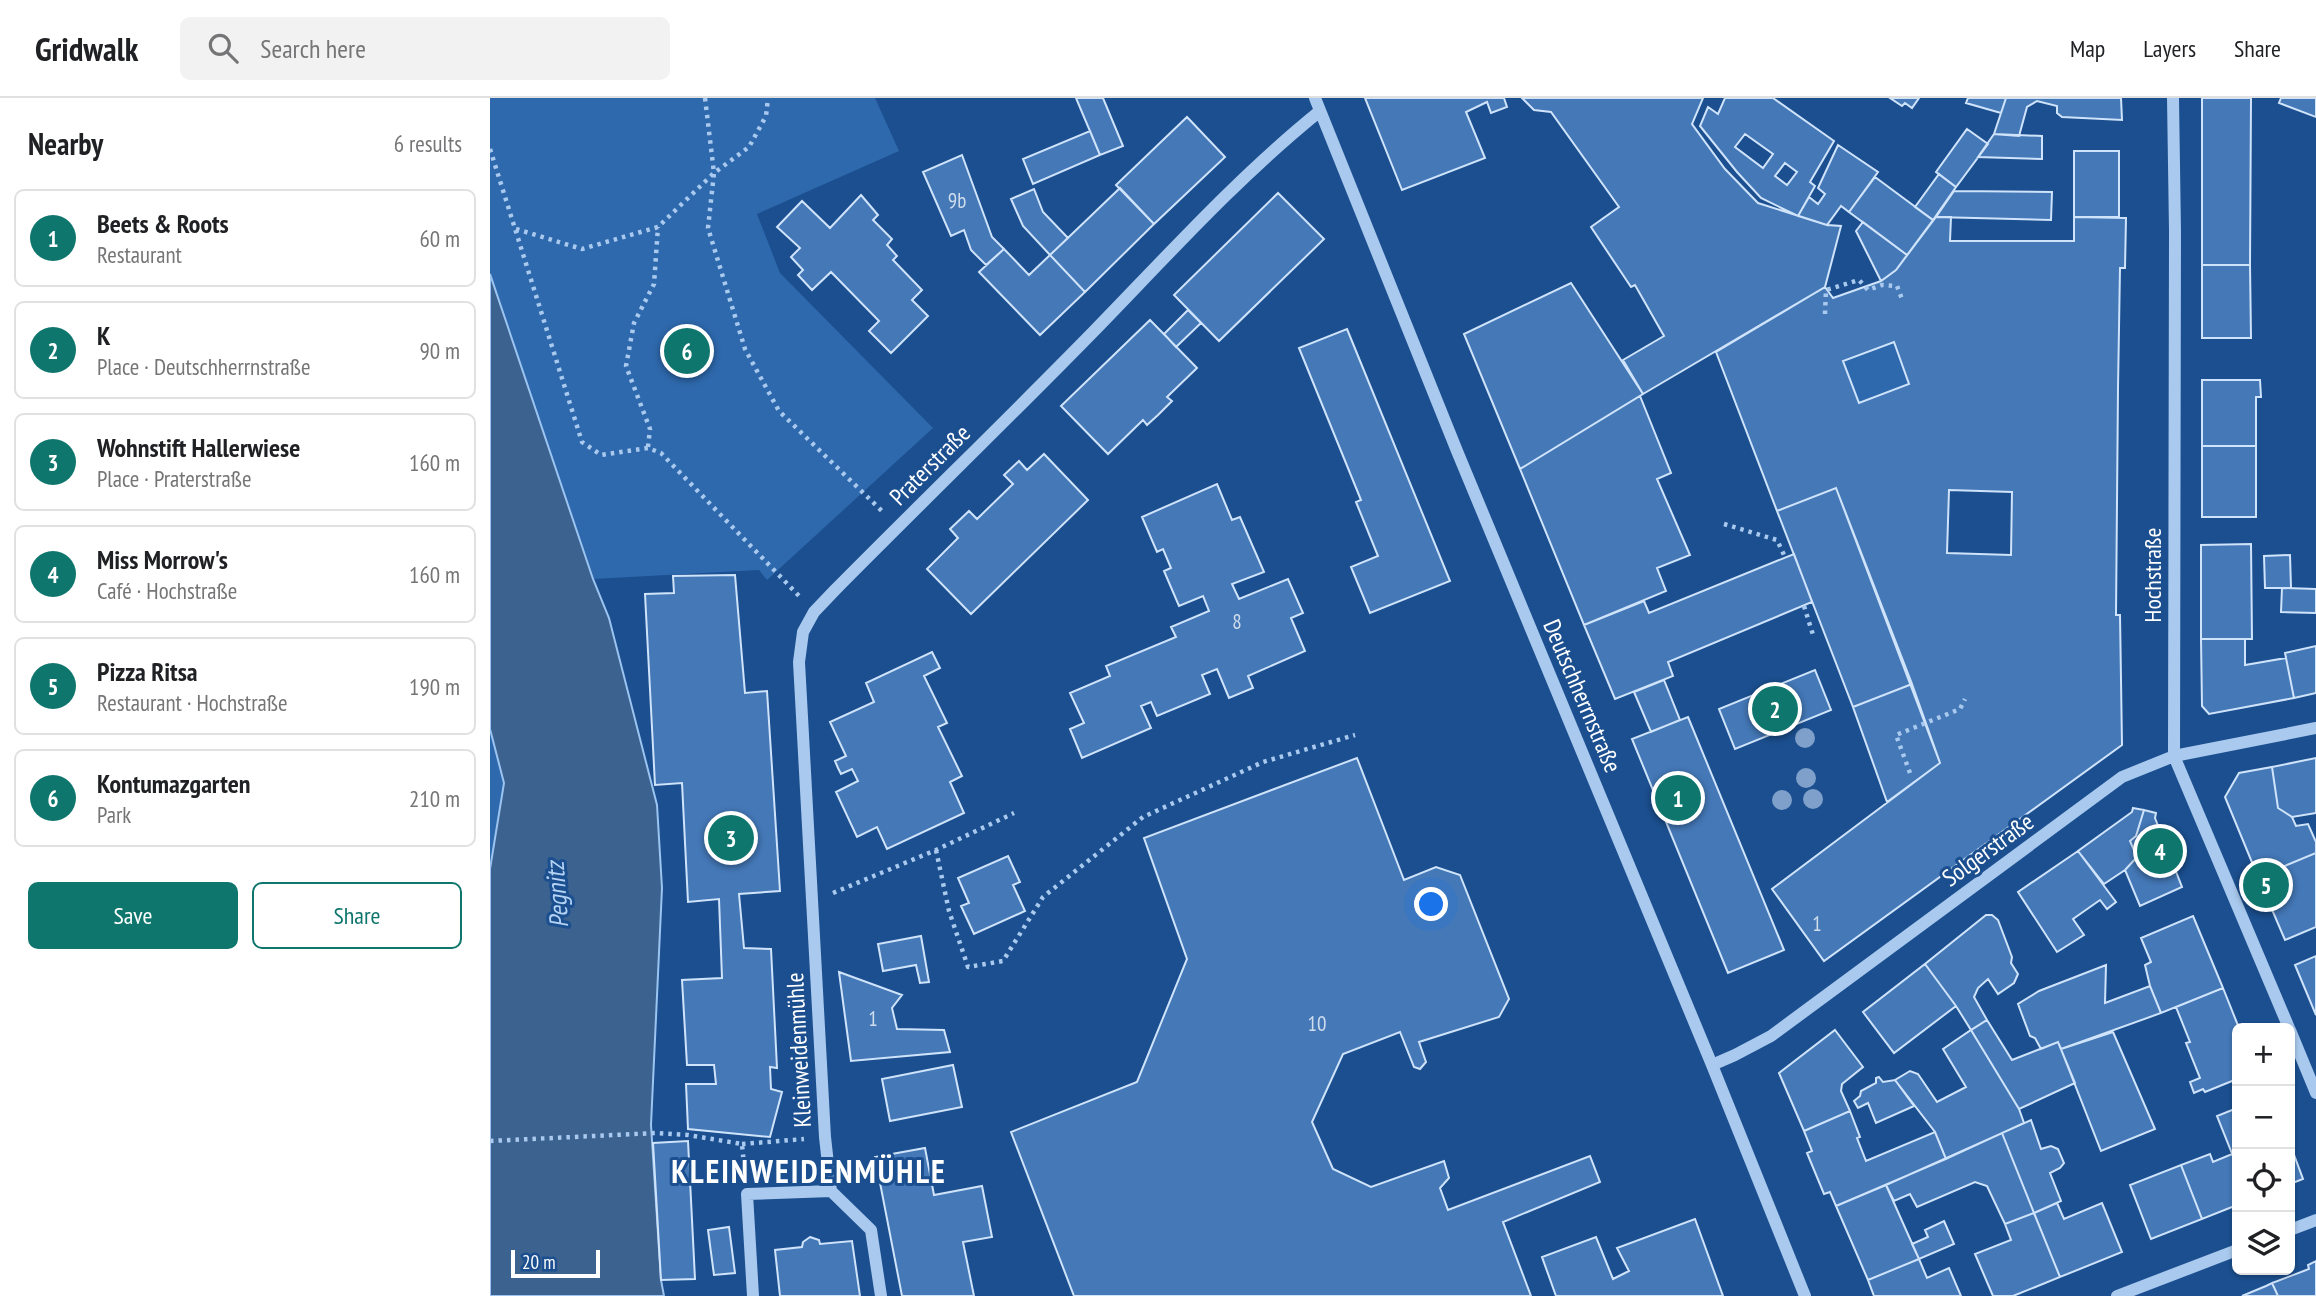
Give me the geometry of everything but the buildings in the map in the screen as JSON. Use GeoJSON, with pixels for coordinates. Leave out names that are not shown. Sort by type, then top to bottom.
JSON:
{"type":"FeatureCollection","features":[{"type":"Feature","properties":{"kind":"street","name":"Deutschherrnstraße"},"geometry":{"type":"LineString","coordinates":[[1315,98],[1805,1296]]}},
{"type":"Feature","properties":{"kind":"street","name":"Hochstraße"},"geometry":{"type":"LineString","coordinates":[[2173,98],[2174,756],[2286,1023]]}},
{"type":"Feature","properties":{"kind":"street","name":"Praterstraße"},"geometry":{"type":"LineString","coordinates":[[814,949],[799,662],[803,632],[814,612],[1245,176],[1320,111]]}},
{"type":"Feature","properties":{"kind":"street","name":"Solgerstraße"},"geometry":{"type":"LineString","coordinates":[[1712,1065],[1771,1036],[2122,777],[2174,756],[2316,728]]}},
{"type":"Feature","properties":{"kind":"street","name":"Kleinweidenmühle"},"geometry":{"type":"LineString","coordinates":[[814,949],[825,1137],[831,1191]]}},
{"type":"Feature","properties":{"kind":"street","name":"Hochstraße"},"geometry":{"type":"LineString","coordinates":[[2295,1043],[2316,1093]]}},
{"type":"Feature","properties":{"kind":"street"},"geometry":{"type":"LineString","coordinates":[[754,1296],[747,1194],[831,1191],[871,1230],[881,1296]]}},
{"type":"Feature","properties":{"kind":"street"},"geometry":{"type":"LineString","coordinates":[[2295,1228],[2316,1220]]}},
{"type":"Feature","properties":{"kind":"street"},"geometry":{"type":"LineString","coordinates":[[2117,1296],[2232,1252]]}},
{"type":"Feature","properties":{"kind":"path"},"geometry":{"type":"LineString","coordinates":[[705,98],[714,173],[708,228],[745,349],[779,411],[898,526]]}},
{"type":"Feature","properties":{"kind":"path"},"geometry":{"type":"LineString","coordinates":[[515,229],[582,249],[658,228],[714,173],[749,147],[766,116],[768,98]]}},
{"type":"Feature","properties":{"kind":"path"},"geometry":{"type":"LineString","coordinates":[[490,149],[582,442],[601,455],[648,448],[662,453],[814,612]]}},
{"type":"Feature","properties":{"kind":"path"},"geometry":{"type":"LineString","coordinates":[[648,448],[650,429],[626,366],[634,323],[654,284],[658,228]]}},
{"type":"Feature","properties":{"kind":"path"},"geometry":{"type":"LineString","coordinates":[[1825,314],[1826,290],[1859,281],[1868,290],[1882,285],[1897,286],[1902,299]]}},
{"type":"Feature","properties":{"kind":"path"},"geometry":{"type":"LineString","coordinates":[[1724,524],[1777,540],[1785,558]]}},
{"type":"Feature","properties":{"kind":"path"},"geometry":{"type":"LineString","coordinates":[[1804,606],[1814,638]]}},
{"type":"Feature","properties":{"kind":"path"},"geometry":{"type":"LineString","coordinates":[[1910,773],[1896,735],[1960,709],[1965,699]]}},
{"type":"Feature","properties":{"kind":"path"},"geometry":{"type":"LineString","coordinates":[[936,850],[949,911],[968,967],[1003,961],[1043,897],[1143,817],[1263,762],[1354,735]]}},
{"type":"Feature","properties":{"kind":"path"},"geometry":{"type":"LineString","coordinates":[[812,902],[936,850],[1014,813]]}},
{"type":"Feature","properties":{"kind":"path"},"geometry":{"type":"LineString","coordinates":[[490,1141],[656,1133],[742,1143],[825,1137]]}},
{"type":"Feature","properties":{"kind":"path"},"geometry":{"type":"LineString","coordinates":[[742,1143],[747,1194]]}},
{"type":"Feature","properties":{"kind":"shaded area"},"geometry":{"type":"Polygon","coordinates":[[[490,98],[875,98],[899,151],[757,214],[780,273],[933,428],[767,580],[759,570],[593,579],[490,274],[490,98]]]}},
{"type":"Feature","properties":{"kind":"shaded area"},"geometry":{"type":"Polygon","coordinates":[[[1894,342],[1909,384],[1859,403],[1843,361],[1894,342]]]}},
{"type":"Feature","properties":{"kind":"shaded area"},"geometry":{"type":"Polygon","coordinates":[[[490,729],[504,783],[490,869],[490,729]]]}},
{"type":"Feature","properties":{"kind":"water","name":"Pegnitz"},"geometry":{"type":"Polygon","coordinates":[[[490,274],[593,579],[609,618],[657,805],[662,888],[651,1125],[664,1296],[490,1296],[490,869],[504,783],[490,729],[490,274]]]}},
{"type":"Feature","properties":{"kind":"place","name":"Kontumazgarten"},"geometry":{"type":"Point","coordinates":[687,351]}},
{"type":"Feature","properties":{"kind":"place","name":"K"},"geometry":{"type":"Point","coordinates":[1775,709]}},
{"type":"Feature","properties":{"kind":"place","name":"Beets & Roots"},"geometry":{"type":"Point","coordinates":[1678,798]}},
{"type":"Feature","properties":{"kind":"place","name":"Wohnstift Hallerwiese"},"geometry":{"type":"Point","coordinates":[731,838]}},
{"type":"Feature","properties":{"kind":"place","name":"Miss Morrow's"},"geometry":{"type":"Point","coordinates":[2160,851]}},
{"type":"Feature","properties":{"kind":"place","name":"Pizza Ritsa"},"geometry":{"type":"Point","coordinates":[2266,885]}},
{"type":"Feature","properties":{"kind":"district","name":"KLEINWEIDENMÜHLE"},"geometry":{"type":"Point","coordinates":[809,1172]}}]}
